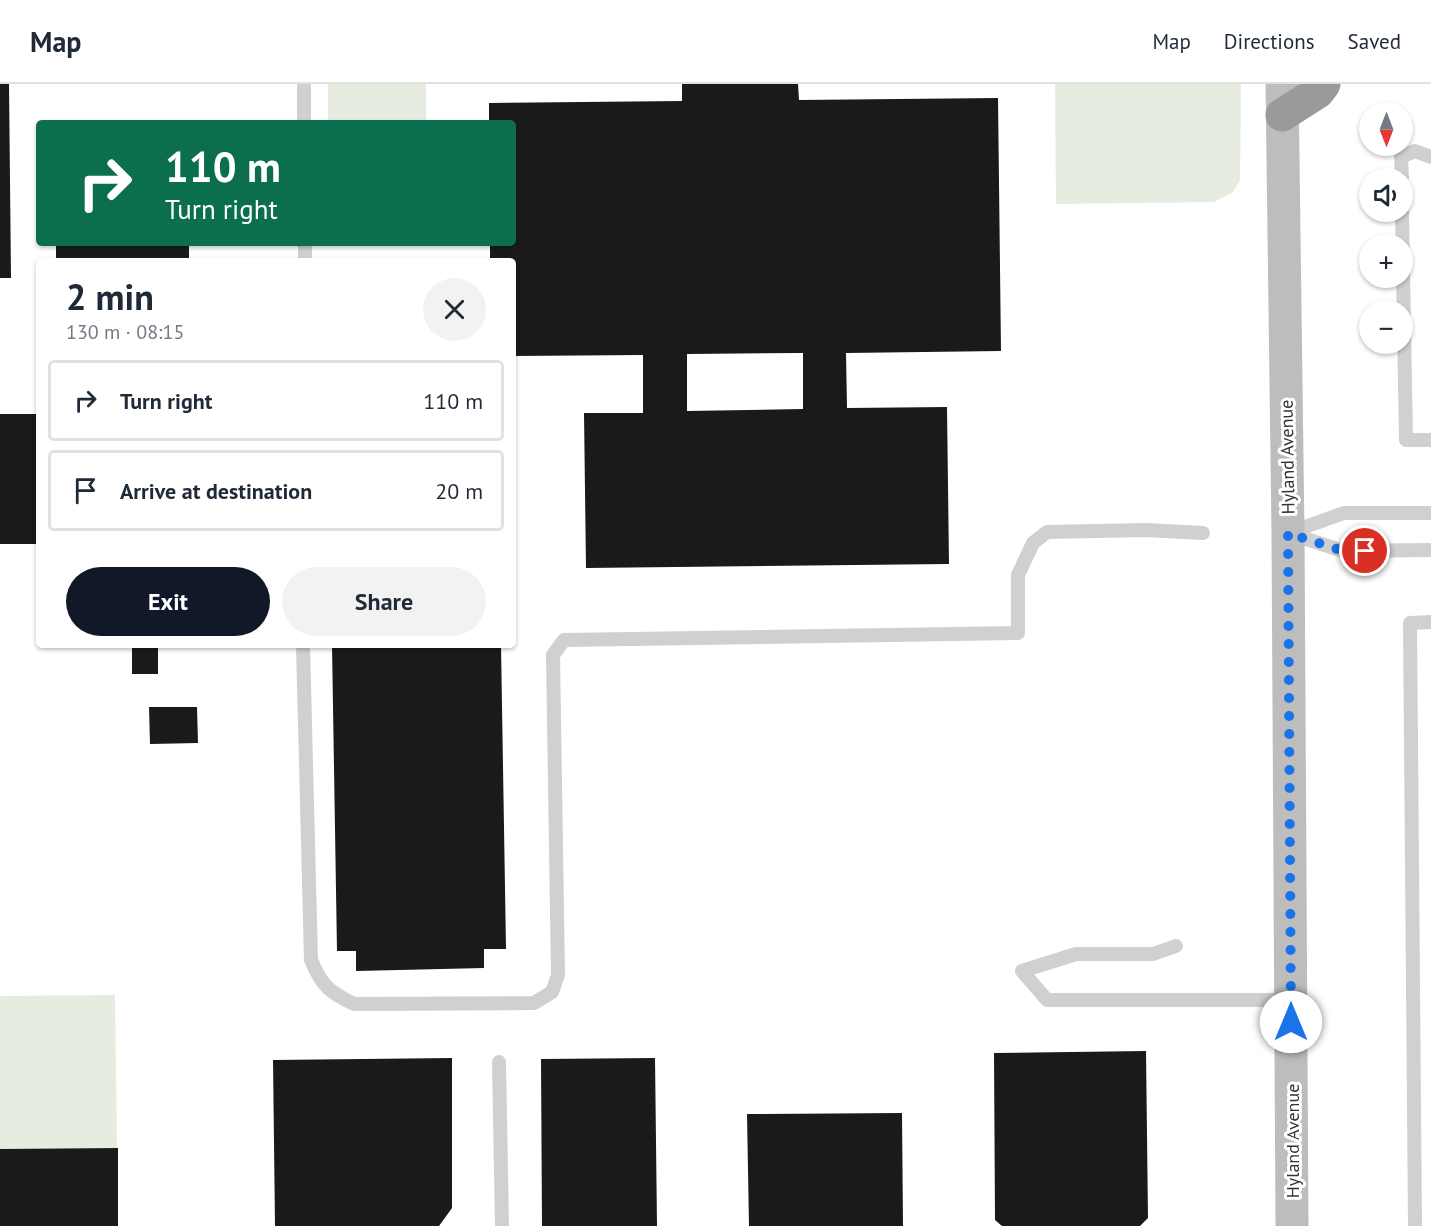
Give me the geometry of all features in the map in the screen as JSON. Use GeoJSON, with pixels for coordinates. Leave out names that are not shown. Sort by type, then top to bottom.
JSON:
{"type":"FeatureCollection","features":[{"type":"Feature","properties":{"kind":"highway"},"geometry":{"type":"LineString","coordinates":[[1282,99],[1318,92],[1324,84]]}},
{"type":"Feature","properties":{"kind":"street","name":"Hyland Avenue"},"geometry":{"type":"LineString","coordinates":[[1282,99],[1288,533],[1292,1226]]}},
{"type":"Feature","properties":{"kind":"lane"},"geometry":{"type":"LineString","coordinates":[[304,84],[304,120]]}},
{"type":"Feature","properties":{"kind":"lane"},"geometry":{"type":"LineString","coordinates":[[1402,168],[1401,158],[1415,151],[1431,157]]}},
{"type":"Feature","properties":{"kind":"lane"},"geometry":{"type":"LineString","coordinates":[[1402,222],[1406,440],[1431,440]]}},
{"type":"Feature","properties":{"kind":"lane"},"geometry":{"type":"LineString","coordinates":[[1288,533],[1344,513],[1431,513]]}},
{"type":"Feature","properties":{"kind":"lane"},"geometry":{"type":"LineString","coordinates":[[303,648],[311,960],[320,981],[334,994],[354,1004],[534,1003],[552,992],[558,975],[553,656],[564,640],[1018,633],[1018,574],[1033,543],[1047,532],[1146,530],[1203,533]]}},
{"type":"Feature","properties":{"kind":"lane"},"geometry":{"type":"LineString","coordinates":[[1288,533],[1343,551],[1431,550]]}},
{"type":"Feature","properties":{"kind":"lane"},"geometry":{"type":"LineString","coordinates":[[1415,1226],[1410,622],[1431,622]]}},
{"type":"Feature","properties":{"kind":"lane"},"geometry":{"type":"LineString","coordinates":[[1176,946],[1153,954],[1076,954],[1022,971],[1047,1000],[1291,1000]]}},
{"type":"Feature","properties":{"kind":"lane"},"geometry":{"type":"LineString","coordinates":[[499,1062],[502,1226]]}},
{"type":"Feature","properties":{"kind":"shaded area"},"geometry":{"type":"Polygon","coordinates":[[[328,84],[426,84],[426,120],[328,120],[328,84]]]}},
{"type":"Feature","properties":{"kind":"shaded area"},"geometry":{"type":"Polygon","coordinates":[[[1055,84],[1241,84],[1240,180],[1233,192],[1214,202],[1056,204],[1055,84]]]}},
{"type":"Feature","properties":{"kind":"shaded area"},"geometry":{"type":"Polygon","coordinates":[[[115,995],[117,1148],[0,1149],[0,996],[115,995]]]}},
{"type":"Feature","properties":{"kind":"building"},"geometry":{"type":"Polygon","coordinates":[[[0,84],[9,84],[11,278],[0,278],[0,84]]]}},
{"type":"Feature","properties":{"kind":"building"},"geometry":{"type":"Polygon","coordinates":[[[682,84],[798,84],[799,100],[998,98],[1001,351],[846,353],[847,408],[947,407],[949,564],[586,568],[584,413],[643,413],[643,355],[516,356],[516,258],[490,258],[490,246],[516,246],[516,120],[489,120],[489,103],[682,101],[682,84]],[[803,353],[687,354],[687,411],[803,409],[803,353]]]}},
{"type":"Feature","properties":{"kind":"building"},"geometry":{"type":"Polygon","coordinates":[[[56,246],[189,246],[189,258],[56,258],[56,246]]]}},
{"type":"Feature","properties":{"kind":"building"},"geometry":{"type":"Polygon","coordinates":[[[0,414],[36,414],[36,544],[0,544],[0,414]]]}},
{"type":"Feature","properties":{"kind":"building"},"geometry":{"type":"Polygon","coordinates":[[[132,648],[158,648],[158,674],[132,674],[132,648]]]}},
{"type":"Feature","properties":{"kind":"building"},"geometry":{"type":"Polygon","coordinates":[[[332,648],[501,648],[506,949],[484,949],[484,968],[356,971],[356,951],[337,951],[332,648]]]}},
{"type":"Feature","properties":{"kind":"building"},"geometry":{"type":"Polygon","coordinates":[[[149,707],[197,707],[198,743],[150,744],[149,707]]]}},
{"type":"Feature","properties":{"kind":"building"},"geometry":{"type":"Polygon","coordinates":[[[1146,1051],[1148,1218],[1140,1226],[1002,1226],[995,1220],[994,1053],[1146,1051]]]}},
{"type":"Feature","properties":{"kind":"building"},"geometry":{"type":"Polygon","coordinates":[[[452,1058],[452,1208],[439,1226],[275,1226],[273,1060],[452,1058]]]}},
{"type":"Feature","properties":{"kind":"building"},"geometry":{"type":"Polygon","coordinates":[[[655,1058],[657,1226],[542,1226],[541,1059],[655,1058]]]}},
{"type":"Feature","properties":{"kind":"building"},"geometry":{"type":"Polygon","coordinates":[[[902,1113],[903,1226],[749,1226],[747,1114],[902,1113]]]}},
{"type":"Feature","properties":{"kind":"building"},"geometry":{"type":"Polygon","coordinates":[[[118,1148],[118,1226],[0,1226],[0,1149],[118,1148]]]}},
{"type":"Feature","properties":{"kind":"route"},"geometry":{"type":"LineString","coordinates":[[1291,1022],[1288,533],[1343,551],[1365,551]]}}]}
